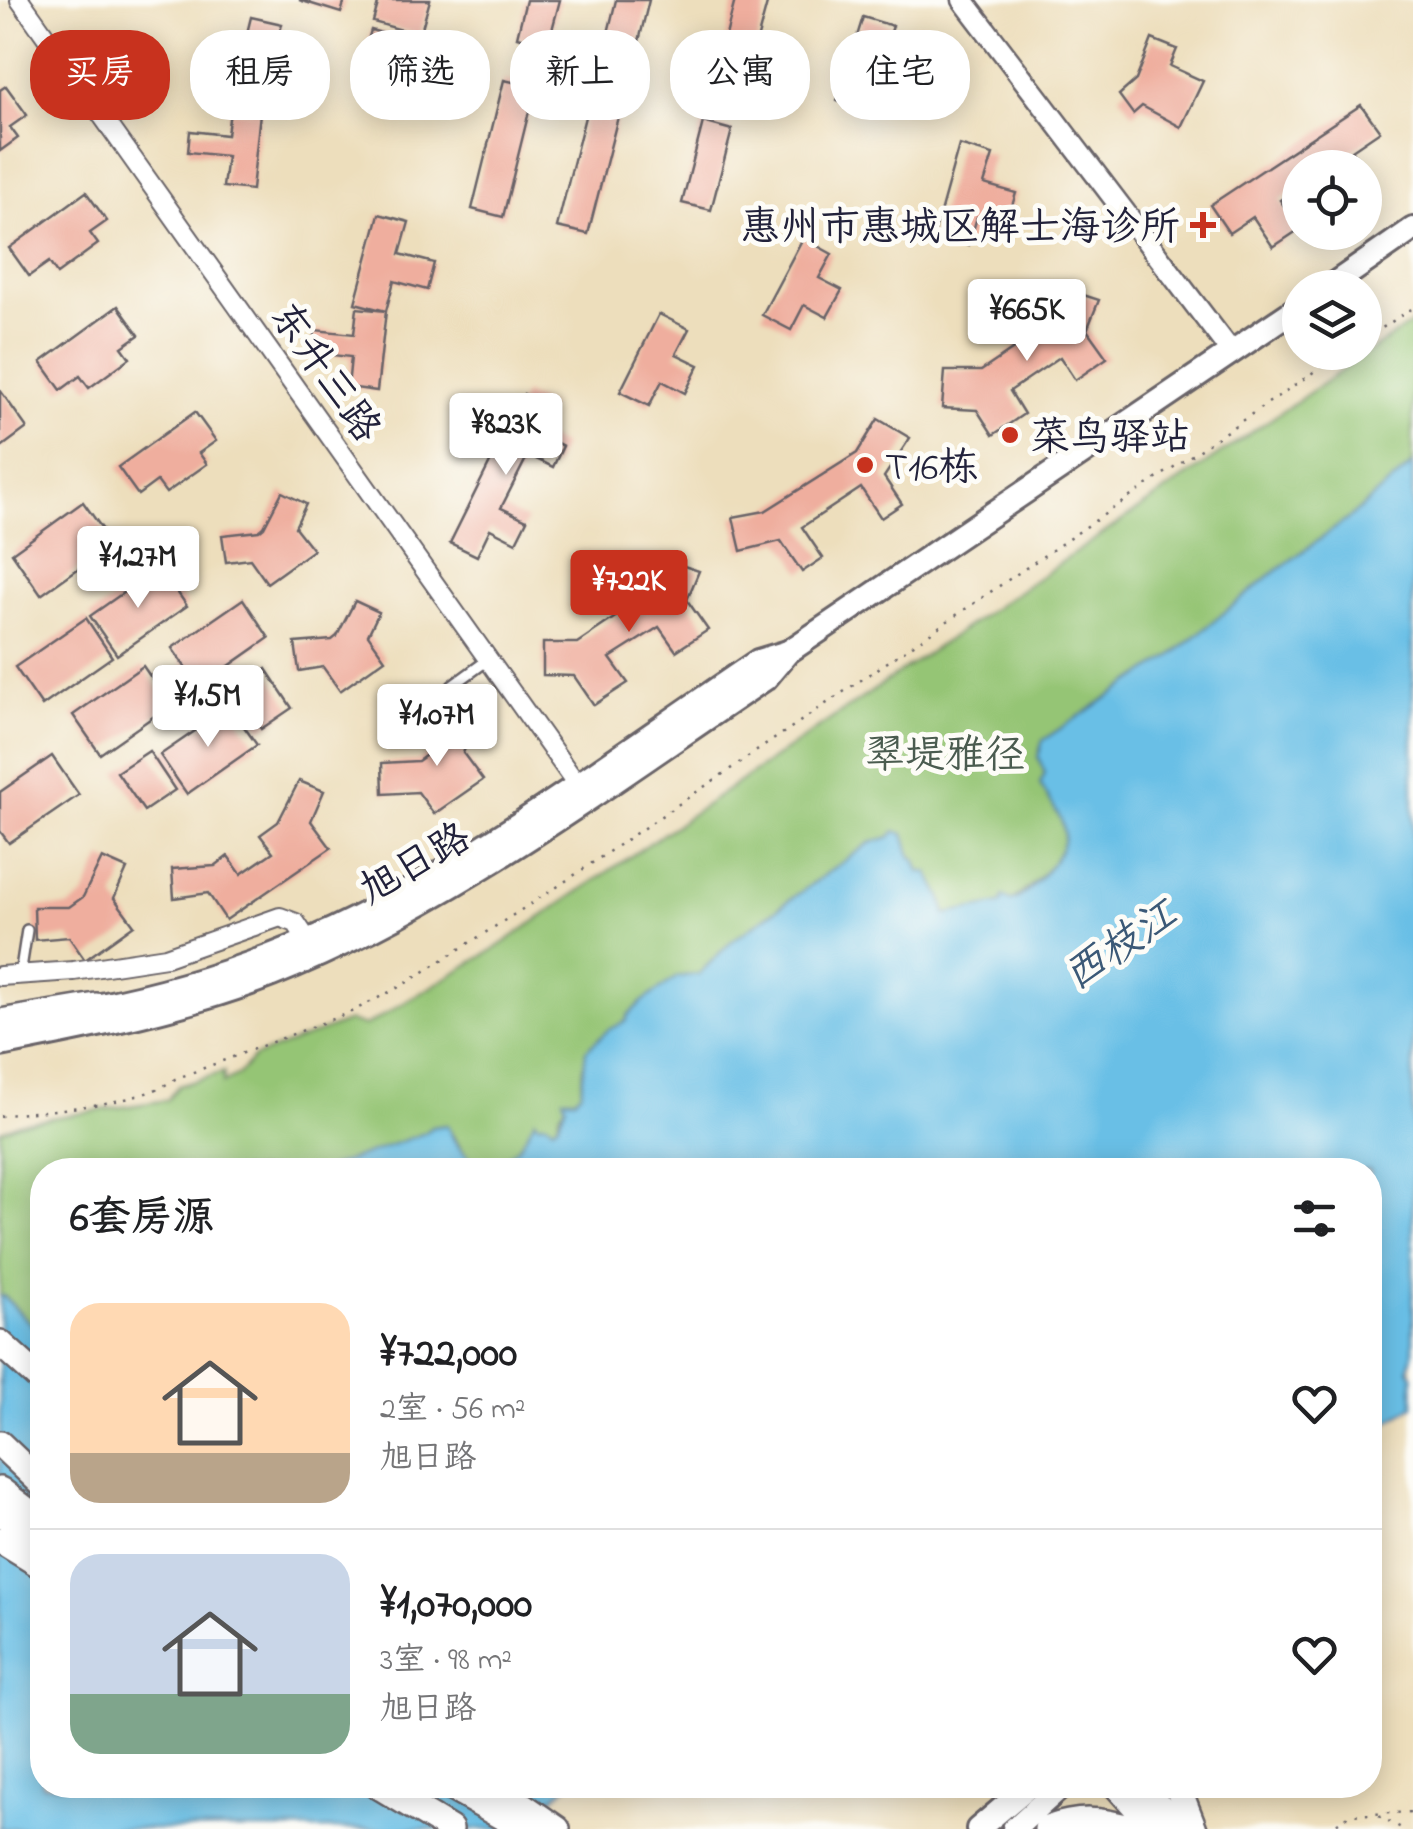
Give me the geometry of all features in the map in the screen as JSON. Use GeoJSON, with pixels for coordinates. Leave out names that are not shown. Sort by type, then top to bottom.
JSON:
{"type":"FeatureCollection","features":[{"type":"Feature","properties":{"kind":"main road"},"geometry":{"type":"LineString","coordinates":[[1354,270],[1413,229]]}},
{"type":"Feature","properties":{"kind":"main road","name":"旭日路"},"geometry":{"type":"LineString","coordinates":[[93,1017],[251,982],[408,912],[503,854],[766,678],[788,652],[1282,318]]}},
{"type":"Feature","properties":{"kind":"main road","name":"旭日路"},"geometry":{"type":"LineString","coordinates":[[93,1017],[308,940],[420,884],[758,661],[788,652]]}},
{"type":"Feature","properties":{"kind":"main road"},"geometry":{"type":"LineString","coordinates":[[0,1022],[93,1017]]}},
{"type":"Feature","properties":{"kind":"main road"},"geometry":{"type":"LineString","coordinates":[[0,1045],[93,1017]]}},
{"type":"Feature","properties":{"kind":"main road"},"geometry":{"type":"LineString","coordinates":[[0,1343],[30,1370]]}},
{"type":"Feature","properties":{"kind":"main road"},"geometry":{"type":"LineString","coordinates":[[0,1444],[30,1473]]}},
{"type":"Feature","properties":{"kind":"main road"},"geometry":{"type":"LineString","coordinates":[[0,1490],[30,1513]]}},
{"type":"Feature","properties":{"kind":"main road"},"geometry":{"type":"LineString","coordinates":[[0,1512],[30,1535]]}},
{"type":"Feature","properties":{"kind":"main road"},"geometry":{"type":"LineString","coordinates":[[0,1540],[30,1559]]}},
{"type":"Feature","properties":{"kind":"main road"},"geometry":{"type":"LineString","coordinates":[[0,1558],[30,1576]]}},
{"type":"Feature","properties":{"kind":"main road"},"geometry":{"type":"LineString","coordinates":[[399,1798],[450,1829]]}},
{"type":"Feature","properties":{"kind":"main road"},"geometry":{"type":"LineString","coordinates":[[469,1798],[524,1829]]}},
{"type":"Feature","properties":{"kind":"main road"},"geometry":{"type":"LineString","coordinates":[[512,1798],[558,1829]]}},
{"type":"Feature","properties":{"kind":"main road"},"geometry":{"type":"LineString","coordinates":[[978,1829],[1015,1798]]}},
{"type":"Feature","properties":{"kind":"main road"},"geometry":{"type":"LineString","coordinates":[[1014,1829],[1049,1798]]}},
{"type":"Feature","properties":{"kind":"main road"},"geometry":{"type":"LineString","coordinates":[[1128,1798],[1155,1829]]}},
{"type":"Feature","properties":{"kind":"main road"},"geometry":{"type":"LineString","coordinates":[[1152,1798],[1179,1829]]}},
{"type":"Feature","properties":{"kind":"main road"},"geometry":{"type":"LineString","coordinates":[[1181,1798],[1194,1829]]}},
{"type":"Feature","properties":{"kind":"main road"},"geometry":{"type":"LineString","coordinates":[[1047,1829],[1077,1820],[1104,1820],[1132,1829]]}},
{"type":"Feature","properties":{"kind":"street","name":"东升三路"},"geometry":{"type":"LineString","coordinates":[[20,0],[576,783]]}},
{"type":"Feature","properties":{"kind":"street"},"geometry":{"type":"LineString","coordinates":[[971,4],[1232,353]]}},
{"type":"Feature","properties":{"kind":"street"},"geometry":{"type":"LineString","coordinates":[[0,976],[106,967],[166,956],[280,917],[296,922],[308,940]]}},
{"type":"Feature","properties":{"kind":"lane"},"geometry":{"type":"LineString","coordinates":[[452,686],[488,659]]}},
{"type":"Feature","properties":{"kind":"lane"},"geometry":{"type":"LineString","coordinates":[[20,975],[27,930]]}},
{"type":"Feature","properties":{"kind":"path"},"geometry":{"type":"LineString","coordinates":[[1382,328],[1413,308]]}},
{"type":"Feature","properties":{"kind":"path"},"geometry":{"type":"LineString","coordinates":[[0,1116],[71,1108],[159,1090],[174,1079],[351,1012],[402,985],[554,889],[1317,370]]}},
{"type":"Feature","properties":{"kind":"path"},"geometry":{"type":"LineString","coordinates":[[1328,1829],[1350,1815],[1413,1812]]}},
{"type":"Feature","properties":{"kind":"path"},"geometry":{"type":"LineString","coordinates":[[1378,1816],[1403,1829]]}},
{"type":"Feature","properties":{"kind":"green space","name":"翠堤雅径"},"geometry":{"type":"Polygon","coordinates":[[[1413,322],[1413,464],[1170,657],[1043,740],[1038,757],[1045,773],[1040,784],[1061,819],[1065,841],[1049,867],[1015,898],[992,908],[946,914],[928,873],[920,872],[915,859],[890,837],[870,843],[732,941],[699,974],[677,977],[626,1021],[599,1038],[583,1066],[581,1093],[575,1098],[563,1098],[566,1105],[558,1124],[539,1125],[535,1119],[520,1149],[506,1158],[468,1158],[446,1125],[355,1158],[30,1158],[30,1323],[4,1296],[0,1297],[0,1131],[19,1123],[167,1100],[178,1086],[224,1072],[223,1083],[238,1075],[254,1057],[349,1021],[365,1026],[493,950],[1343,370],[1382,370],[1382,343],[1413,322]]]}},
{"type":"Feature","properties":{"kind":"water","name":"西枝江"},"geometry":{"type":"Polygon","coordinates":[[[1413,464],[1413,1354],[1409,1368],[1413,1376],[1413,1406],[1382,1426],[1382,1158],[504,1158],[525,1138],[535,1119],[539,1124],[558,1124],[566,1105],[563,1098],[575,1098],[581,1092],[586,1050],[608,1030],[626,1021],[642,1002],[677,977],[699,974],[732,941],[870,843],[890,837],[895,831],[904,834],[911,857],[920,872],[928,872],[946,914],[1001,904],[1003,897],[1011,901],[1028,891],[1053,862],[1064,840],[1061,821],[1040,784],[1045,773],[1038,757],[1043,740],[1170,657],[1273,573],[1348,519],[1413,464]]]}},
{"type":"Feature","properties":{"kind":"water"},"geometry":{"type":"Polygon","coordinates":[[[447,1125],[471,1158],[355,1158],[432,1127],[447,1125]]]}},
{"type":"Feature","properties":{"kind":"water"},"geometry":{"type":"Polygon","coordinates":[[[0,1297],[30,1323],[30,1798],[553,1798],[517,1829],[0,1829],[0,1297]]]}},
{"type":"Feature","properties":{"kind":"building"},"geometry":{"type":"Polygon","coordinates":[[[299,0],[345,0],[341,13],[299,0]]]}},
{"type":"Feature","properties":{"kind":"building"},"geometry":{"type":"Polygon","coordinates":[[[379,0],[430,0],[421,30],[402,30],[373,22],[379,0]]]}},
{"type":"Feature","properties":{"kind":"building"},"geometry":{"type":"Polygon","coordinates":[[[526,0],[560,0],[552,30],[519,30],[526,0]]]}},
{"type":"Feature","properties":{"kind":"building"},"geometry":{"type":"Polygon","coordinates":[[[616,0],[649,0],[642,30],[609,30],[616,0]]]}},
{"type":"Feature","properties":{"kind":"building"},"geometry":{"type":"Polygon","coordinates":[[[735,0],[768,0],[760,30],[727,30],[735,0]]]}},
{"type":"Feature","properties":{"kind":"building"},"geometry":{"type":"Polygon","coordinates":[[[251,17],[282,24],[281,30],[248,30],[251,17]]]}},
{"type":"Feature","properties":{"kind":"building"},"geometry":{"type":"Polygon","coordinates":[[[863,17],[893,26],[892,30],[859,30],[863,17]]]}},
{"type":"Feature","properties":{"kind":"building"},"geometry":{"type":"Polygon","coordinates":[[[1152,39],[1177,49],[1170,66],[1203,81],[1181,127],[1142,106],[1133,114],[1119,95],[1136,80],[1152,39]]]}},
{"type":"Feature","properties":{"kind":"building"},"geometry":{"type":"Polygon","coordinates":[[[504,80],[510,81],[510,120],[527,120],[503,217],[472,209],[504,80]]]}},
{"type":"Feature","properties":{"kind":"building"},"geometry":{"type":"Polygon","coordinates":[[[6,86],[27,115],[10,127],[18,138],[0,151],[0,90],[6,86]]]}},
{"type":"Feature","properties":{"kind":"building"},"geometry":{"type":"Polygon","coordinates":[[[1361,105],[1380,131],[1352,150],[1293,150],[1361,105]]]}},
{"type":"Feature","properties":{"kind":"building"},"geometry":{"type":"Polygon","coordinates":[[[229,120],[259,120],[252,190],[223,187],[227,156],[188,152],[190,131],[227,135],[229,120]]]}},
{"type":"Feature","properties":{"kind":"building"},"geometry":{"type":"Polygon","coordinates":[[[584,120],[617,120],[588,234],[557,227],[584,120]]]}},
{"type":"Feature","properties":{"kind":"building"},"geometry":{"type":"Polygon","coordinates":[[[703,122],[732,130],[711,210],[682,203],[703,122]]]}},
{"type":"Feature","properties":{"kind":"building"},"geometry":{"type":"Polygon","coordinates":[[[959,145],[993,155],[984,184],[1016,193],[1006,225],[977,217],[969,245],[934,235],[959,145]]]}},
{"type":"Feature","properties":{"kind":"building"},"geometry":{"type":"Polygon","coordinates":[[[1282,157],[1282,241],[1273,247],[1253,217],[1229,233],[1210,205],[1282,157]]]}},
{"type":"Feature","properties":{"kind":"building"},"geometry":{"type":"Polygon","coordinates":[[[86,192],[107,221],[90,233],[98,244],[57,274],[49,262],[29,276],[9,248],[86,192]]]}},
{"type":"Feature","properties":{"kind":"building"},"geometry":{"type":"Polygon","coordinates":[[[379,214],[409,222],[400,254],[434,263],[427,290],[394,281],[386,311],[355,303],[379,214]]]}},
{"type":"Feature","properties":{"kind":"building"},"geometry":{"type":"Polygon","coordinates":[[[803,238],[832,254],[819,278],[842,290],[827,317],[804,305],[791,330],[762,315],[803,238]]]}},
{"type":"Feature","properties":{"kind":"building"},"geometry":{"type":"Polygon","coordinates":[[[1065,289],[1099,300],[1087,330],[1107,358],[1075,380],[1060,357],[1010,391],[1024,414],[993,435],[977,410],[942,408],[945,371],[981,371],[1052,323],[1065,289]]]}},
{"type":"Feature","properties":{"kind":"building"},"geometry":{"type":"Polygon","coordinates":[[[118,306],[139,335],[122,347],[130,358],[89,388],[80,376],[61,390],[41,362],[118,306]]]}},
{"type":"Feature","properties":{"kind":"building"},"geometry":{"type":"Polygon","coordinates":[[[357,308],[386,311],[377,391],[348,387],[351,357],[313,353],[315,330],[354,334],[357,308]]]}},
{"type":"Feature","properties":{"kind":"building"},"geometry":{"type":"Polygon","coordinates":[[[659,314],[689,329],[676,354],[699,365],[685,393],[662,381],[649,406],[620,392],[659,314]]]}},
{"type":"Feature","properties":{"kind":"building"},"geometry":{"type":"Polygon","coordinates":[[[0,390],[27,428],[0,448],[0,390]]]}},
{"type":"Feature","properties":{"kind":"building"},"geometry":{"type":"Polygon","coordinates":[[[524,394],[550,407],[538,433],[563,446],[553,467],[528,455],[501,508],[527,520],[516,542],[490,529],[477,556],[450,543],[524,394]]]}},
{"type":"Feature","properties":{"kind":"building"},"geometry":{"type":"Polygon","coordinates":[[[195,412],[216,441],[199,453],[207,464],[166,493],[157,481],[138,495],[118,467],[195,412]]]}},
{"type":"Feature","properties":{"kind":"building"},"geometry":{"type":"Polygon","coordinates":[[[878,419],[910,438],[884,477],[902,504],[881,518],[861,488],[802,527],[823,558],[802,572],[781,541],[741,551],[733,517],[765,511],[857,453],[878,419]]]}},
{"type":"Feature","properties":{"kind":"building"},"geometry":{"type":"Polygon","coordinates":[[[282,492],[306,504],[295,527],[313,550],[267,583],[250,559],[226,562],[222,535],[259,531],[282,492]]]}},
{"type":"Feature","properties":{"kind":"building"},"geometry":{"type":"Polygon","coordinates":[[[83,502],[113,544],[41,595],[12,553],[83,502]]]}},
{"type":"Feature","properties":{"kind":"building"},"geometry":{"type":"Polygon","coordinates":[[[666,560],[699,571],[687,600],[708,630],[676,651],[659,627],[610,658],[628,683],[594,705],[574,676],[543,675],[543,643],[577,643],[654,591],[666,560]]]}},
{"type":"Feature","properties":{"kind":"building"},"geometry":{"type":"Polygon","coordinates":[[[160,567],[187,606],[117,655],[90,616],[160,567]]]}},
{"type":"Feature","properties":{"kind":"building"},"geometry":{"type":"Polygon","coordinates":[[[243,599],[269,638],[199,687],[172,648],[243,599]]]}},
{"type":"Feature","properties":{"kind":"building"},"geometry":{"type":"Polygon","coordinates":[[[355,601],[379,612],[368,635],[385,659],[340,691],[323,667],[299,671],[295,643],[332,640],[355,601]]]}},
{"type":"Feature","properties":{"kind":"building"},"geometry":{"type":"Polygon","coordinates":[[[86,618],[112,657],[42,706],[15,667],[86,618]]]}},
{"type":"Feature","properties":{"kind":"building"},"geometry":{"type":"Polygon","coordinates":[[[143,666],[170,705],[100,754],[73,715],[143,666]]]}},
{"type":"Feature","properties":{"kind":"building"},"geometry":{"type":"Polygon","coordinates":[[[266,669],[292,708],[261,729],[235,690],[266,669]]]}},
{"type":"Feature","properties":{"kind":"building"},"geometry":{"type":"Polygon","coordinates":[[[230,707],[257,745],[187,794],[160,755],[230,707]]]}},
{"type":"Feature","properties":{"kind":"building"},"geometry":{"type":"Polygon","coordinates":[[[451,713],[476,723],[463,753],[483,780],[434,814],[418,792],[383,794],[382,763],[418,761],[432,751],[451,713]]]}},
{"type":"Feature","properties":{"kind":"building"},"geometry":{"type":"Polygon","coordinates":[[[149,751],[175,790],[144,811],[117,772],[149,751]]]}},
{"type":"Feature","properties":{"kind":"building"},"geometry":{"type":"Polygon","coordinates":[[[52,756],[79,795],[9,843],[0,831],[0,792],[52,756]]]}},
{"type":"Feature","properties":{"kind":"building"},"geometry":{"type":"Polygon","coordinates":[[[299,781],[324,791],[311,821],[331,848],[226,920],[208,893],[174,898],[172,869],[215,866],[228,856],[241,874],[273,852],[260,835],[278,822],[299,781]]]}},
{"type":"Feature","properties":{"kind":"building"},"geometry":{"type":"Polygon","coordinates":[[[102,858],[127,869],[114,898],[134,925],[85,960],[69,937],[35,940],[34,907],[69,907],[83,897],[102,858]]]}},
{"type":"Feature","properties":{"kind":"place","name":"惠州市惠城区解士海诊所"},"geometry":{"type":"Point","coordinates":[1203,225]}},
{"type":"Feature","properties":{"kind":"place","name":"菜鸟驿站"},"geometry":{"type":"Point","coordinates":[1010,435]}},
{"type":"Feature","properties":{"kind":"place","name":"T16栋"},"geometry":{"type":"Point","coordinates":[865,465]}}]}
